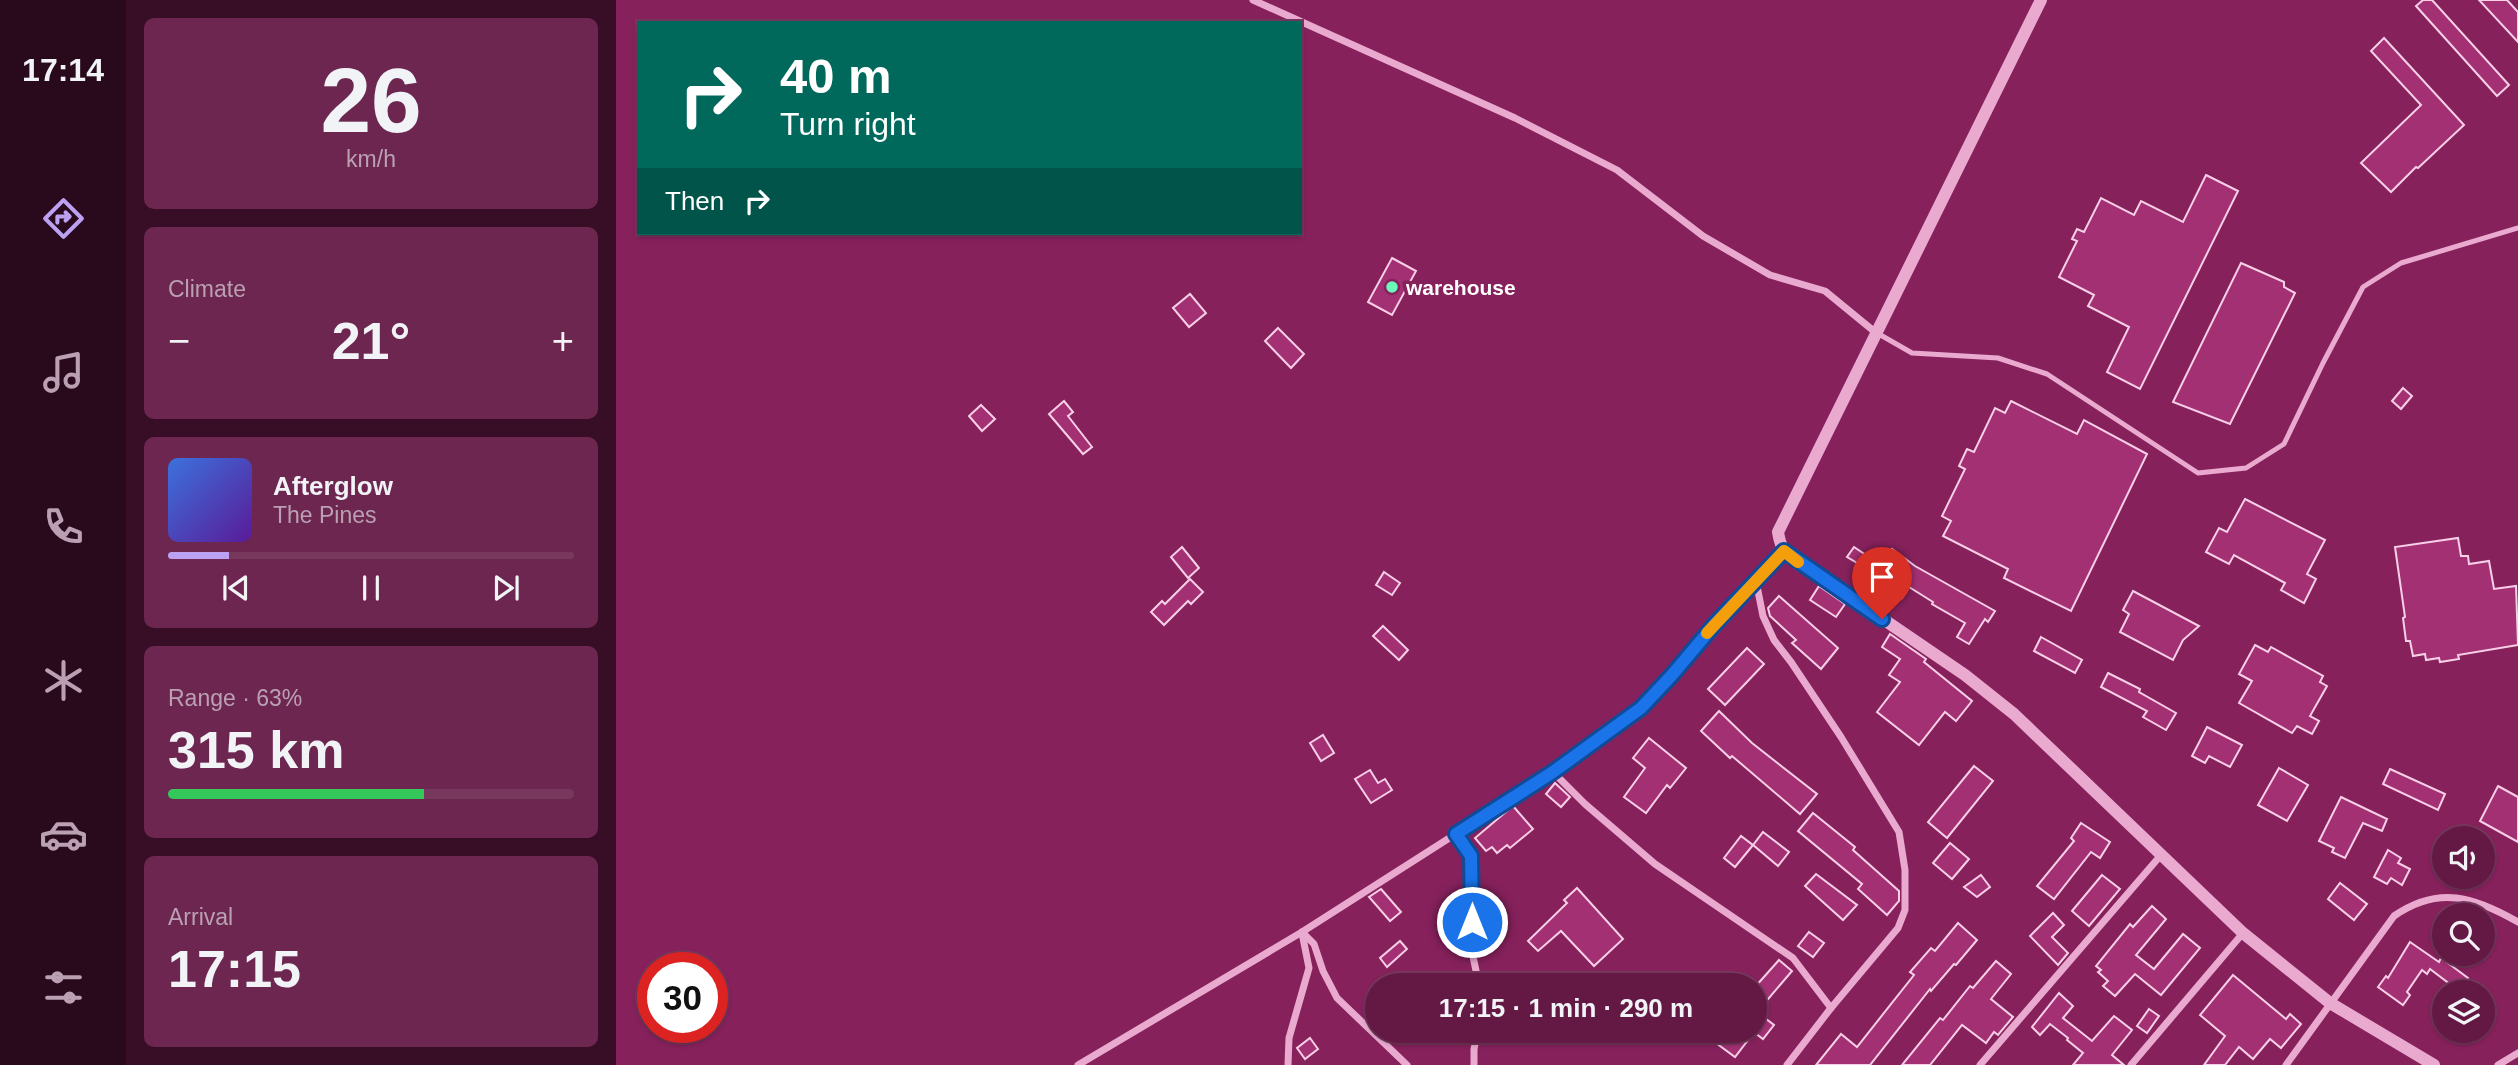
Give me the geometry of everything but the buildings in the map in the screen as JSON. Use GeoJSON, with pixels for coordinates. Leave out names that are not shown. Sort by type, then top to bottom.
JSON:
{"type":"FeatureCollection","features":[{"type":"Feature","properties":{"kind":"street"},"geometry":{"type":"LineString","coordinates":[[1253,0],[1300,21]]}},
{"type":"Feature","properties":{"kind":"street"},"geometry":{"type":"LineString","coordinates":[[2041,0],[1778,532],[1784,551],[1965,675],[2014,714],[2243,933],[2330,1003],[2434,1065]]}},
{"type":"Feature","properties":{"kind":"street"},"geometry":{"type":"LineString","coordinates":[[1302,22],[1515,118],[1617,170],[1703,236],[1770,275],[1825,292],[1875,332]]}},
{"type":"Feature","properties":{"kind":"street"},"geometry":{"type":"LineString","coordinates":[[1078,1065],[1302,932],[1553,772],[1641,708],[1784,551]]}},
{"type":"Feature","properties":{"kind":"street"},"geometry":{"type":"LineString","coordinates":[[1756,581],[1763,617],[1774,640],[1841,737],[1899,832],[1905,870],[1905,910],[1898,928],[1831,1007],[1787,1065]]}},
{"type":"Feature","properties":{"kind":"street"},"geometry":{"type":"LineString","coordinates":[[1553,772],[1585,804],[1655,864],[1793,958],[1831,1007]]}},
{"type":"Feature","properties":{"kind":"street"},"geometry":{"type":"LineString","coordinates":[[1456,834],[1471,856],[1471,947],[1476,973]]}},
{"type":"Feature","properties":{"kind":"street"},"geometry":{"type":"LineString","coordinates":[[1982,1065],[2161,855]]}},
{"type":"Feature","properties":{"kind":"street"},"geometry":{"type":"LineString","coordinates":[[2286,1065],[2394,916],[2408,907],[2436,897],[2459,897],[2492,908],[2518,922]]}},
{"type":"Feature","properties":{"kind":"street"},"geometry":{"type":"LineString","coordinates":[[1287,1065],[1289,1038],[1309,968],[1302,932]]}},
{"type":"Feature","properties":{"kind":"street"},"geometry":{"type":"LineString","coordinates":[[1302,932],[1314,944],[1337,998],[1407,1065]]}},
{"type":"Feature","properties":{"kind":"street"},"geometry":{"type":"LineString","coordinates":[[2131,1065],[2243,933]]}},
{"type":"Feature","properties":{"kind":"street"},"geometry":{"type":"LineString","coordinates":[[1474,1065],[1475,1043]]}},
{"type":"Feature","properties":{"kind":"street"},"geometry":{"type":"LineString","coordinates":[[2498,1065],[2518,1053]]}},
{"type":"Feature","properties":{"kind":"lane"},"geometry":{"type":"LineString","coordinates":[[1875,332],[1912,353],[1998,358],[2047,374],[2199,473],[2246,468],[2284,444],[2363,287],[2402,263],[2518,228]]}},
{"type":"Feature","properties":{"kind":"slow traffic"},"geometry":{"type":"LineString","coordinates":[[1707,633],[1784,551],[1798,562]]}},
{"type":"Feature","properties":{"kind":"place","name":"warehouse"},"geometry":{"type":"Point","coordinates":[1392,287]}},
{"type":"Feature","properties":{"kind":"route"},"geometry":{"type":"LineString","coordinates":[[1472,922],[1471,856],[1456,834],[1553,772],[1641,708],[1784,551],[1882,619]]}}]}
